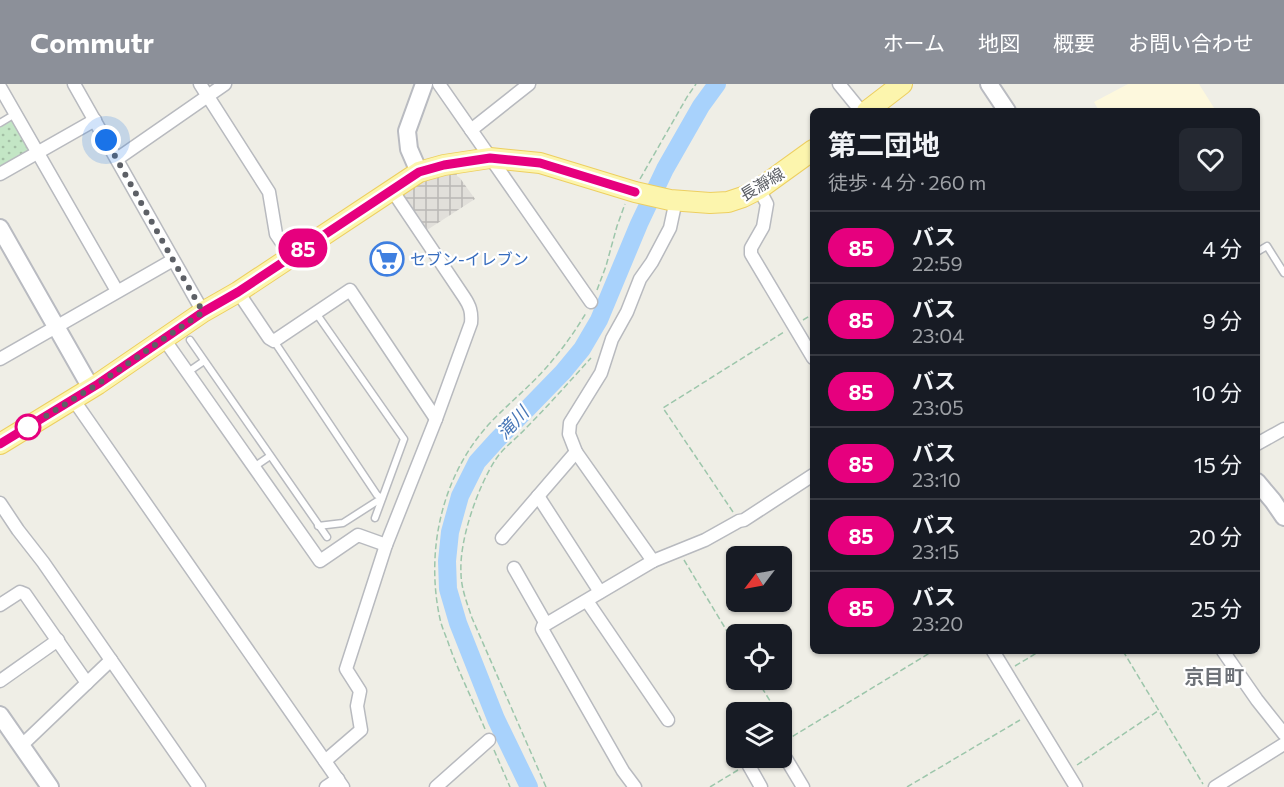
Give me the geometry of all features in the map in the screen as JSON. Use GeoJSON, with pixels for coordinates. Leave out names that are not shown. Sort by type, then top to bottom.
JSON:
{"type":"FeatureCollection","features":[{"type":"Feature","properties":{"kind":"main road"},"geometry":{"type":"LineString","coordinates":[[871,108],[902,84]]}},
{"type":"Feature","properties":{"kind":"main road","name":"長瀞線"},"geometry":{"type":"LineString","coordinates":[[634,192],[673,200],[728,202],[759,189],[810,152]]}},
{"type":"Feature","properties":{"kind":"main road"},"geometry":{"type":"LineString","coordinates":[[0,444],[91,388],[203,312],[238,292],[419,172],[444,165],[490,158],[540,163],[634,192]]}},
{"type":"Feature","properties":{"kind":"street"},"geometry":{"type":"LineString","coordinates":[[74,84],[203,312]]}},
{"type":"Feature","properties":{"kind":"street"},"geometry":{"type":"LineString","coordinates":[[200,84],[269,192],[276,234],[291,256]]}},
{"type":"Feature","properties":{"kind":"street"},"geometry":{"type":"LineString","coordinates":[[117,159],[225,84]]}},
{"type":"Feature","properties":{"kind":"street"},"geometry":{"type":"LineString","coordinates":[[419,172],[409,150],[407,130],[424,84]]}},
{"type":"Feature","properties":{"kind":"street"},"geometry":{"type":"LineString","coordinates":[[439,84],[591,302]]}},
{"type":"Feature","properties":{"kind":"street"},"geometry":{"type":"LineString","coordinates":[[471,130],[529,84]]}},
{"type":"Feature","properties":{"kind":"street"},"geometry":{"type":"LineString","coordinates":[[839,84],[859,108]]}},
{"type":"Feature","properties":{"kind":"street"},"geometry":{"type":"LineString","coordinates":[[989,84],[1004,108]]}},
{"type":"Feature","properties":{"kind":"street"},"geometry":{"type":"LineString","coordinates":[[0,87],[117,291]]}},
{"type":"Feature","properties":{"kind":"street"},"geometry":{"type":"LineString","coordinates":[[0,174],[95,120]]}},
{"type":"Feature","properties":{"kind":"street"},"geometry":{"type":"LineString","coordinates":[[759,189],[767,204],[763,227],[751,248],[751,254],[810,353]]}},
{"type":"Feature","properties":{"kind":"street"},"geometry":{"type":"LineString","coordinates":[[325,761],[361,730],[357,706],[360,691],[346,669],[386,545],[436,419],[472,315],[465,297],[392,190]]}},
{"type":"Feature","properties":{"kind":"street"},"geometry":{"type":"LineString","coordinates":[[653,561],[576,452],[569,434],[570,423],[601,373],[612,339],[627,312],[640,279],[670,228],[673,200]]}},
{"type":"Feature","properties":{"kind":"street"},"geometry":{"type":"LineString","coordinates":[[0,228],[91,388]]}},
{"type":"Feature","properties":{"kind":"street"},"geometry":{"type":"LineString","coordinates":[[0,359],[173,260]]}},
{"type":"Feature","properties":{"kind":"street"},"geometry":{"type":"LineString","coordinates":[[238,292],[269,338],[274,341],[350,290],[436,419]]}},
{"type":"Feature","properties":{"kind":"street"},"geometry":{"type":"LineString","coordinates":[[164,339],[320,561],[358,535],[386,545]]}},
{"type":"Feature","properties":{"kind":"street"},"geometry":{"type":"LineString","coordinates":[[73,399],[340,783],[326,787]]}},
{"type":"Feature","properties":{"kind":"street"},"geometry":{"type":"LineString","coordinates":[[1260,442],[1284,429]]}},
{"type":"Feature","properties":{"kind":"street"},"geometry":{"type":"LineString","coordinates":[[502,538],[576,452]]}},
{"type":"Feature","properties":{"kind":"street"},"geometry":{"type":"LineString","coordinates":[[635,787],[623,771],[542,629],[546,624],[653,561],[705,540],[744,520],[810,477]]}},
{"type":"Feature","properties":{"kind":"street"},"geometry":{"type":"LineString","coordinates":[[1260,486],[1284,517]]}},
{"type":"Feature","properties":{"kind":"street"},"geometry":{"type":"LineString","coordinates":[[538,496],[600,592]]}},
{"type":"Feature","properties":{"kind":"street"},"geometry":{"type":"LineString","coordinates":[[0,502],[199,787]]}},
{"type":"Feature","properties":{"kind":"street"},"geometry":{"type":"LineString","coordinates":[[514,568],[546,624]]}},
{"type":"Feature","properties":{"kind":"street"},"geometry":{"type":"LineString","coordinates":[[0,605],[20,592],[25,594],[87,683]]}},
{"type":"Feature","properties":{"kind":"street"},"geometry":{"type":"LineString","coordinates":[[587,601],[668,720]]}},
{"type":"Feature","properties":{"kind":"street"},"geometry":{"type":"LineString","coordinates":[[0,681],[57,640]]}},
{"type":"Feature","properties":{"kind":"street"},"geometry":{"type":"LineString","coordinates":[[995,654],[1076,787]]}},
{"type":"Feature","properties":{"kind":"street"},"geometry":{"type":"LineString","coordinates":[[1225,654],[1284,734]]}},
{"type":"Feature","properties":{"kind":"street"},"geometry":{"type":"LineString","coordinates":[[21,746],[111,660]]}},
{"type":"Feature","properties":{"kind":"street"},"geometry":{"type":"LineString","coordinates":[[0,715],[50,787]]}},
{"type":"Feature","properties":{"kind":"street"},"geometry":{"type":"LineString","coordinates":[[436,787],[489,740]]}},
{"type":"Feature","properties":{"kind":"street"},"geometry":{"type":"LineString","coordinates":[[1215,787],[1284,744]]}},
{"type":"Feature","properties":{"kind":"street"},"geometry":{"type":"LineString","coordinates":[[750,768],[762,787]]}},
{"type":"Feature","properties":{"kind":"street"},"geometry":{"type":"LineString","coordinates":[[792,768],[803,787]]}},
{"type":"Feature","properties":{"kind":"lane"},"geometry":{"type":"LineString","coordinates":[[0,123],[15,114]]}},
{"type":"Feature","properties":{"kind":"lane"},"geometry":{"type":"LineString","coordinates":[[1260,250],[1267,246],[1284,273]]}},
{"type":"Feature","properties":{"kind":"lane"},"geometry":{"type":"LineString","coordinates":[[316,313],[404,439],[375,518]]}},
{"type":"Feature","properties":{"kind":"lane"},"geometry":{"type":"LineString","coordinates":[[190,340],[327,537]]}},
{"type":"Feature","properties":{"kind":"lane"},"geometry":{"type":"LineString","coordinates":[[274,341],[377,495],[382,498]]}},
{"type":"Feature","properties":{"kind":"lane"},"geometry":{"type":"LineString","coordinates":[[188,373],[204,361]]}},
{"type":"Feature","properties":{"kind":"lane"},"geometry":{"type":"LineString","coordinates":[[254,467],[270,456]]}},
{"type":"Feature","properties":{"kind":"lane"},"geometry":{"type":"LineString","coordinates":[[318,526],[343,523],[382,498]]}},
{"type":"Feature","properties":{"kind":"path"},"geometry":{"type":"LineString","coordinates":[[510,787],[440,621],[434,561],[440,519],[458,467],[476,440],[490,423],[545,369],[571,336],[591,302],[606,266],[620,216],[696,84]]}},
{"type":"Feature","properties":{"kind":"path"},"geometry":{"type":"LineString","coordinates":[[739,521],[663,408],[810,316]]}},
{"type":"Feature","properties":{"kind":"path"},"geometry":{"type":"LineString","coordinates":[[678,550],[726,629]]}},
{"type":"Feature","properties":{"kind":"path"},"geometry":{"type":"LineString","coordinates":[[792,735],[928,654]]}},
{"type":"Feature","properties":{"kind":"path"},"geometry":{"type":"LineString","coordinates":[[1006,672],[1035,654]]}},
{"type":"Feature","properties":{"kind":"path"},"geometry":{"type":"LineString","coordinates":[[1125,654],[1205,787]]}},
{"type":"Feature","properties":{"kind":"path"},"geometry":{"type":"LineString","coordinates":[[1066,772],[1159,710]]}},
{"type":"Feature","properties":{"kind":"path"},"geometry":{"type":"LineString","coordinates":[[907,787],[1030,713]]}},
{"type":"Feature","properties":{"kind":"path"},"geometry":{"type":"LineString","coordinates":[[710,787],[741,768]]}},
{"type":"Feature","properties":{"kind":"shaded area"},"geometry":{"type":"Polygon","coordinates":[[[1128,84],[1199,84],[1214,108],[1097,108],[1094,102],[1128,84]]]}},
{"type":"Feature","properties":{"kind":"shaded area"},"geometry":{"type":"Polygon","coordinates":[[[456,170],[457,176],[475,199],[427,230],[402,197],[403,191],[421,180],[456,170]]]}},
{"type":"Feature","properties":{"kind":"green space"},"geometry":{"type":"Polygon","coordinates":[[[11,120],[15,122],[30,146],[27,153],[0,170],[0,126],[11,120]]]}},
{"type":"Feature","properties":{"kind":"waterway","name":"滝川"},"geometry":{"type":"LineString","coordinates":[[529,787],[496,719],[458,623],[448,589],[447,561],[450,532],[460,496],[477,462],[582,349],[599,320],[665,169],[701,106],[717,84]]}},
{"type":"Feature","properties":{"kind":"bus line","name":"85"},"geometry":{"type":"LineString","coordinates":[[0,444],[98,384],[203,312],[238,292],[419,172],[444,165],[490,158],[540,163],[635,192]]}},
{"type":"Feature","properties":{"kind":"place","name":"セブン-イレブン"},"geometry":{"type":"Point","coordinates":[387,259]}},
{"type":"Feature","properties":{"kind":"district","name":"京目町"},"geometry":{"type":"Point","coordinates":[1214,677]}},
{"type":"Feature","properties":{"kind":"route"},"geometry":{"type":"LineString","coordinates":[[28,427],[98,384],[203,312],[106,140]]}}]}
